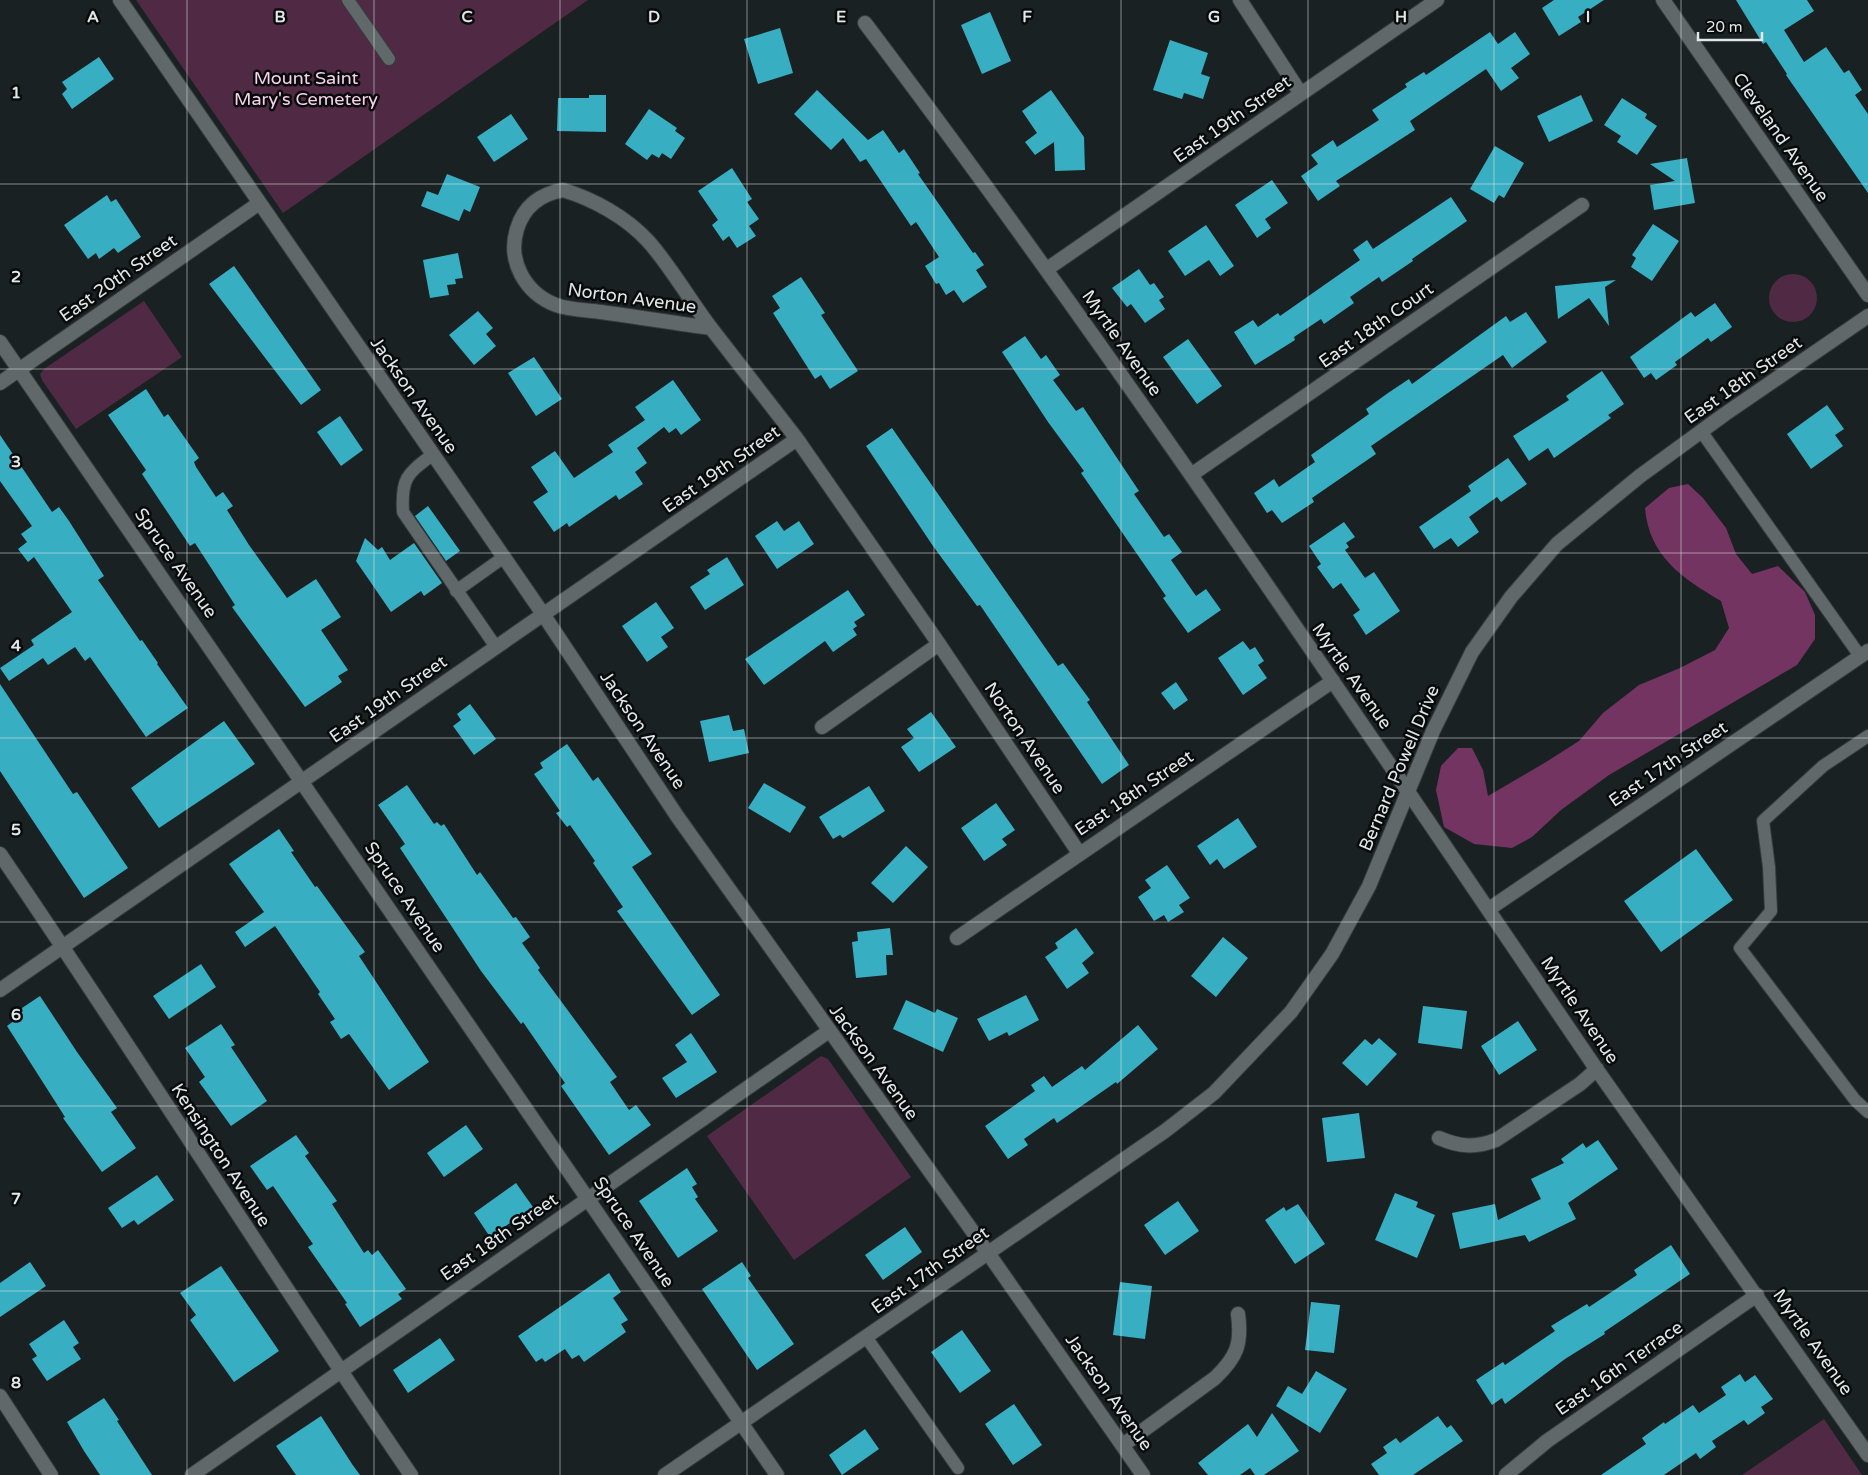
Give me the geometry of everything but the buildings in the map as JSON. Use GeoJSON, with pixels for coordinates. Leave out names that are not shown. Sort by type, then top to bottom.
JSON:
{"type":"FeatureCollection","features":[{"type":"Feature","properties":{"kind":"street","name":"Jackson Avenue"},"geometry":{"type":"LineString","coordinates":[[120,0],[258,204],[543,614],[677,816],[828,1031],[988,1253],[1143,1475]]}},
{"type":"Feature","properties":{"kind":"street"},"geometry":{"type":"LineString","coordinates":[[1240,0],[1301,94]]}},
{"type":"Feature","properties":{"kind":"street","name":"East 19th Street"},"geometry":{"type":"LineString","coordinates":[[1047,269],[1437,0]]}},
{"type":"Feature","properties":{"kind":"street","name":"Cleveland Avenue"},"geometry":{"type":"LineString","coordinates":[[1663,0],[1868,296]]}},
{"type":"Feature","properties":{"kind":"street","name":"Myrtle Avenue"},"geometry":{"type":"LineString","coordinates":[[865,23],[1047,269],[1192,475],[1597,1069],[1868,1455]]}},
{"type":"Feature","properties":{"kind":"street","name":"Norton Avenue"},"geometry":{"type":"LineString","coordinates":[[710,328],[556,305],[531,289],[519,275],[515,255],[515,237],[520,218],[533,202],[546,193],[563,190],[576,194],[618,215],[648,241],[710,328],[797,439],[939,644],[1079,853]]}},
{"type":"Feature","properties":{"kind":"street","name":"East 20th Street"},"geometry":{"type":"LineString","coordinates":[[0,383],[258,204]]}},
{"type":"Feature","properties":{"kind":"street","name":"East 18th Court"},"geometry":{"type":"LineString","coordinates":[[1192,475],[1582,205]]}},
{"type":"Feature","properties":{"kind":"street","name":"East 18th Street"},"geometry":{"type":"LineString","coordinates":[[1640,476],[1701,431],[1868,316]]}},
{"type":"Feature","properties":{"kind":"street","name":"Spruce Avenue"},"geometry":{"type":"LineString","coordinates":[[0,342],[589,1198],[777,1475]]}},
{"type":"Feature","properties":{"kind":"street","name":"East 19th Street"},"geometry":{"type":"LineString","coordinates":[[0,990],[797,439]]}},
{"type":"Feature","properties":{"kind":"street","name":"Bernard Powell Drive"},"geometry":{"type":"LineString","coordinates":[[1214,1092],[1291,1012],[1332,954],[1369,886],[1434,731],[1472,652],[1511,597],[1557,544],[1640,476]]}},
{"type":"Feature","properties":{"kind":"street"},"geometry":{"type":"LineString","coordinates":[[822,726],[939,644]]}},
{"type":"Feature","properties":{"kind":"street","name":"East 17th Street"},"geometry":{"type":"LineString","coordinates":[[1489,909],[1864,653]]}},
{"type":"Feature","properties":{"kind":"street","name":"East 18th Street"},"geometry":{"type":"LineString","coordinates":[[957,938],[1332,682]]}},
{"type":"Feature","properties":{"kind":"street","name":"Kensington Avenue"},"geometry":{"type":"LineString","coordinates":[[0,854],[63,946],[341,1372],[411,1475]]}},
{"type":"Feature","properties":{"kind":"street","name":"East 18th Street"},"geometry":{"type":"LineString","coordinates":[[192,1475],[828,1031]]}},
{"type":"Feature","properties":{"kind":"street"},"geometry":{"type":"LineString","coordinates":[[1439,1138],[1463,1146],[1481,1146],[1496,1140],[1580,1084],[1597,1069]]}},
{"type":"Feature","properties":{"kind":"street","name":"East 17th Street"},"geometry":{"type":"LineString","coordinates":[[665,1475],[1165,1131],[1214,1092]]}},
{"type":"Feature","properties":{"kind":"street","name":"East 16th Terrace"},"geometry":{"type":"LineString","coordinates":[[1506,1475],[1547,1441],[1757,1295]]}},
{"type":"Feature","properties":{"kind":"street"},"geometry":{"type":"LineString","coordinates":[[1123,1445],[1215,1378],[1229,1365],[1239,1340],[1238,1314]]}},
{"type":"Feature","properties":{"kind":"street"},"geometry":{"type":"LineString","coordinates":[[0,1396],[51,1475]]}},
{"type":"Feature","properties":{"kind":"lane"},"geometry":{"type":"LineString","coordinates":[[348,0],[389,59]]}},
{"type":"Feature","properties":{"kind":"lane"},"geometry":{"type":"LineString","coordinates":[[1701,431],[1864,653]]}},
{"type":"Feature","properties":{"kind":"lane"},"geometry":{"type":"LineString","coordinates":[[432,455],[409,473],[402,490],[403,512],[496,647]]}},
{"type":"Feature","properties":{"kind":"lane"},"geometry":{"type":"LineString","coordinates":[[456,591],[504,557]]}},
{"type":"Feature","properties":{"kind":"lane"},"geometry":{"type":"LineString","coordinates":[[1868,736],[1822,766],[1762,821],[1769,867],[1771,911],[1740,948],[1855,1100],[1868,1112]]}},
{"type":"Feature","properties":{"kind":"lane"},"geometry":{"type":"LineString","coordinates":[[866,1337],[958,1468]]}},
{"type":"Feature","properties":{"kind":"green space","name":"Mount Saint Mary's Cemetery"},"geometry":{"type":"Polygon","coordinates":[[[136,0],[588,0],[283,213],[136,0]]]}},
{"type":"Feature","properties":{"kind":"green space"},"geometry":{"type":"Polygon","coordinates":[[[1793,274],[1802,276],[1810,281],[1815,289],[1817,298],[1815,307],[1810,315],[1802,320],[1793,322],[1784,320],[1776,315],[1771,307],[1769,298],[1771,289],[1776,281],[1784,276],[1793,274]]]}},
{"type":"Feature","properties":{"kind":"green space"},"geometry":{"type":"Polygon","coordinates":[[[144,301],[182,357],[76,429],[42,380],[40,374],[44,369],[144,301]]]}},
{"type":"Feature","properties":{"kind":"green space"},"geometry":{"type":"Polygon","coordinates":[[[821,1056],[828,1059],[911,1177],[794,1260],[707,1136],[821,1056]]]}},
{"type":"Feature","properties":{"kind":"green space"},"geometry":{"type":"Polygon","coordinates":[[[1824,1419],[1862,1475],[1742,1475],[1824,1419]]]}},
{"type":"Feature","properties":{"kind":"shaded area"},"geometry":{"type":"Polygon","coordinates":[[[1688,484],[1703,498],[1726,528],[1736,554],[1752,574],[1778,566],[1805,592],[1815,615],[1815,639],[1797,665],[1609,775],[1561,810],[1532,837],[1512,848],[1474,844],[1444,827],[1436,790],[1441,766],[1458,748],[1472,748],[1483,770],[1488,796],[1579,741],[1603,713],[1639,685],[1680,668],[1715,650],[1729,628],[1721,601],[1693,584],[1670,564],[1653,540],[1645,508],[1669,488],[1688,484]]]}}]}
